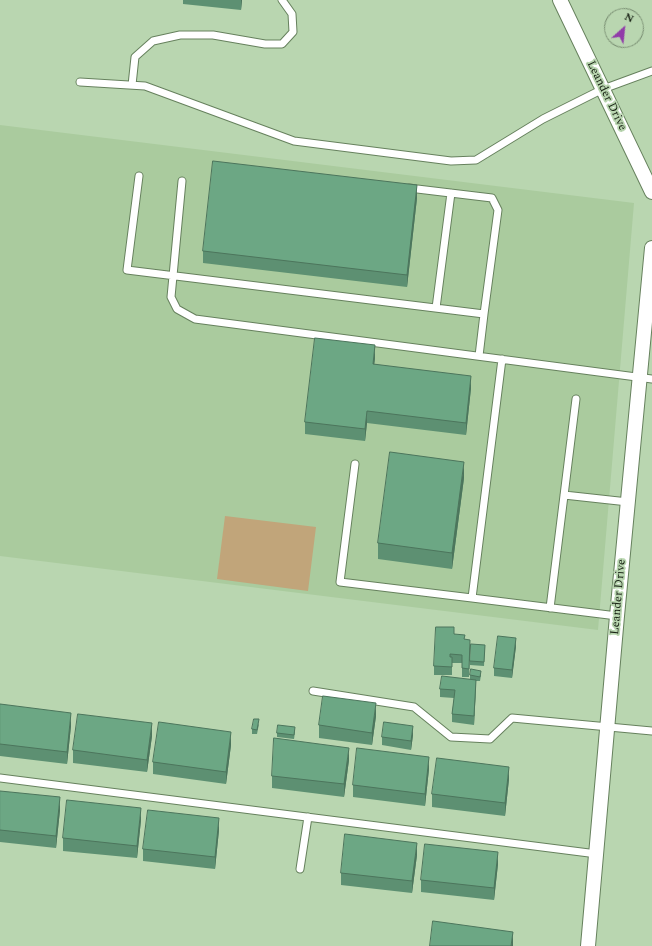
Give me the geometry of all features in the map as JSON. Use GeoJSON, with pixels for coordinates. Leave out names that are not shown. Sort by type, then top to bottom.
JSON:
{"type":"FeatureCollection","features":[{"type":"Feature","properties":{"kind":"street","name":"Leander Drive"},"geometry":{"type":"LineString","coordinates":[[560,0],[652,192]]}},
{"type":"Feature","properties":{"kind":"street","name":"Leander Drive"},"geometry":{"type":"LineString","coordinates":[[588,946],[628,502],[646,378],[652,248]]}},
{"type":"Feature","properties":{"kind":"lane"},"geometry":{"type":"LineString","coordinates":[[132,85],[135,57],[153,41],[180,35],[213,35],[265,44],[282,44],[293,32],[292,14],[282,0]]}},
{"type":"Feature","properties":{"kind":"lane"},"geometry":{"type":"LineString","coordinates":[[80,82],[145,86],[294,141],[451,161],[476,160],[542,118],[603,89],[652,71]]}},
{"type":"Feature","properties":{"kind":"lane"},"geometry":{"type":"LineString","coordinates":[[139,176],[127,270],[484,314]]}},
{"type":"Feature","properties":{"kind":"lane"},"geometry":{"type":"LineString","coordinates":[[182,181],[171,297],[177,309],[195,319],[646,378]]}},
{"type":"Feature","properties":{"kind":"lane"},"geometry":{"type":"LineString","coordinates":[[400,187],[492,198],[498,210],[479,356]]}},
{"type":"Feature","properties":{"kind":"lane"},"geometry":{"type":"LineString","coordinates":[[436,308],[451,193]]}},
{"type":"Feature","properties":{"kind":"lane"},"geometry":{"type":"LineString","coordinates":[[472,598],[502,359]]}},
{"type":"Feature","properties":{"kind":"lane"},"geometry":{"type":"LineString","coordinates":[[550,608],[576,399]]}},
{"type":"Feature","properties":{"kind":"lane"},"geometry":{"type":"LineString","coordinates":[[356,464],[340,582],[617,616]]}},
{"type":"Feature","properties":{"kind":"lane"},"geometry":{"type":"LineString","coordinates":[[564,494],[628,502]]}},
{"type":"Feature","properties":{"kind":"lane"},"geometry":{"type":"LineString","coordinates":[[313,691],[414,707],[450,737],[490,739],[512,718],[652,731]]}},
{"type":"Feature","properties":{"kind":"lane"},"geometry":{"type":"LineString","coordinates":[[0,778],[597,854]]}},
{"type":"Feature","properties":{"kind":"lane"},"geometry":{"type":"LineString","coordinates":[[300,869],[308,818]]}},
{"type":"Feature","properties":{"kind":"shaded area"},"geometry":{"type":"Polygon","coordinates":[[[0,125],[634,203],[598,630],[0,556],[0,125]]]}},
{"type":"Feature","properties":{"kind":"shaded area"},"geometry":{"type":"Polygon","coordinates":[[[225,516],[316,527],[308,591],[217,579],[225,516]]]}},
{"type":"Feature","properties":{"kind":"building"},"geometry":{"type":"Polygon","coordinates":[[[213,161],[417,185],[407,275],[203,251],[213,161]]]}},
{"type":"Feature","properties":{"kind":"building"},"geometry":{"type":"Polygon","coordinates":[[[315,338],[375,345],[373,364],[471,376],[466,423],[367,411],[365,429],[305,422],[315,338]]]}},
{"type":"Feature","properties":{"kind":"building"},"geometry":{"type":"Polygon","coordinates":[[[390,452],[464,462],[452,553],[378,543],[390,452]]]}},
{"type":"Feature","properties":{"kind":"building"},"geometry":{"type":"Polygon","coordinates":[[[436,627],[454,627],[454,634],[465,635],[464,639],[470,640],[469,669],[462,668],[462,655],[450,654],[450,657],[452,657],[452,667],[434,666],[436,627]]]}},
{"type":"Feature","properties":{"kind":"building"},"geometry":{"type":"Polygon","coordinates":[[[498,636],[516,638],[512,670],[494,668],[498,636]]]}},
{"type":"Feature","properties":{"kind":"building"},"geometry":{"type":"Polygon","coordinates":[[[471,644],[485,645],[484,662],[470,661],[471,644]]]}},
{"type":"Feature","properties":{"kind":"building"},"geometry":{"type":"Polygon","coordinates":[[[471,669],[481,671],[480,677],[470,675],[471,669]]]}},
{"type":"Feature","properties":{"kind":"building"},"geometry":{"type":"Polygon","coordinates":[[[442,676],[476,680],[474,716],[452,714],[455,690],[440,689],[442,676]]]}},
{"type":"Feature","properties":{"kind":"building"},"geometry":{"type":"Polygon","coordinates":[[[323,696],[376,703],[372,733],[319,725],[323,696]]]}},
{"type":"Feature","properties":{"kind":"building"},"geometry":{"type":"Polygon","coordinates":[[[0,704],[71,713],[67,752],[0,744],[0,704]]]}},
{"type":"Feature","properties":{"kind":"building"},"geometry":{"type":"Polygon","coordinates":[[[78,714],[152,723],[147,760],[73,750],[78,714]]]}},
{"type":"Feature","properties":{"kind":"building"},"geometry":{"type":"Polygon","coordinates":[[[254,719],[259,719],[257,730],[252,729],[254,719]]]}},
{"type":"Feature","properties":{"kind":"building"},"geometry":{"type":"Polygon","coordinates":[[[159,722],[231,732],[226,772],[153,762],[159,722]]]}},
{"type":"Feature","properties":{"kind":"building"},"geometry":{"type":"Polygon","coordinates":[[[384,722],[413,726],[411,741],[382,737],[384,722]]]}},
{"type":"Feature","properties":{"kind":"building"},"geometry":{"type":"Polygon","coordinates":[[[278,725],[295,727],[294,735],[277,733],[278,725]]]}},
{"type":"Feature","properties":{"kind":"building"},"geometry":{"type":"Polygon","coordinates":[[[274,738],[349,748],[344,784],[272,776],[274,738]]]}},
{"type":"Feature","properties":{"kind":"building"},"geometry":{"type":"Polygon","coordinates":[[[357,748],[429,757],[425,794],[353,785],[357,748]]]}},
{"type":"Feature","properties":{"kind":"building"},"geometry":{"type":"Polygon","coordinates":[[[437,758],[509,767],[505,803],[432,794],[437,758]]]}},
{"type":"Feature","properties":{"kind":"building"},"geometry":{"type":"Polygon","coordinates":[[[0,791],[60,797],[56,836],[0,830],[0,791]]]}},
{"type":"Feature","properties":{"kind":"building"},"geometry":{"type":"Polygon","coordinates":[[[67,800],[141,808],[137,846],[63,838],[67,800]]]}},
{"type":"Feature","properties":{"kind":"building"},"geometry":{"type":"Polygon","coordinates":[[[148,810],[219,818],[215,857],[143,849],[148,810]]]}},
{"type":"Feature","properties":{"kind":"building"},"geometry":{"type":"Polygon","coordinates":[[[345,834],[417,843],[412,881],[341,873],[345,834]]]}},
{"type":"Feature","properties":{"kind":"building"},"geometry":{"type":"Polygon","coordinates":[[[425,844],[498,852],[494,888],[421,880],[425,844]]]}},
{"type":"Feature","properties":{"kind":"building"},"geometry":{"type":"Polygon","coordinates":[[[433,921],[513,932],[511,946],[430,946],[433,921]]]}}]}
